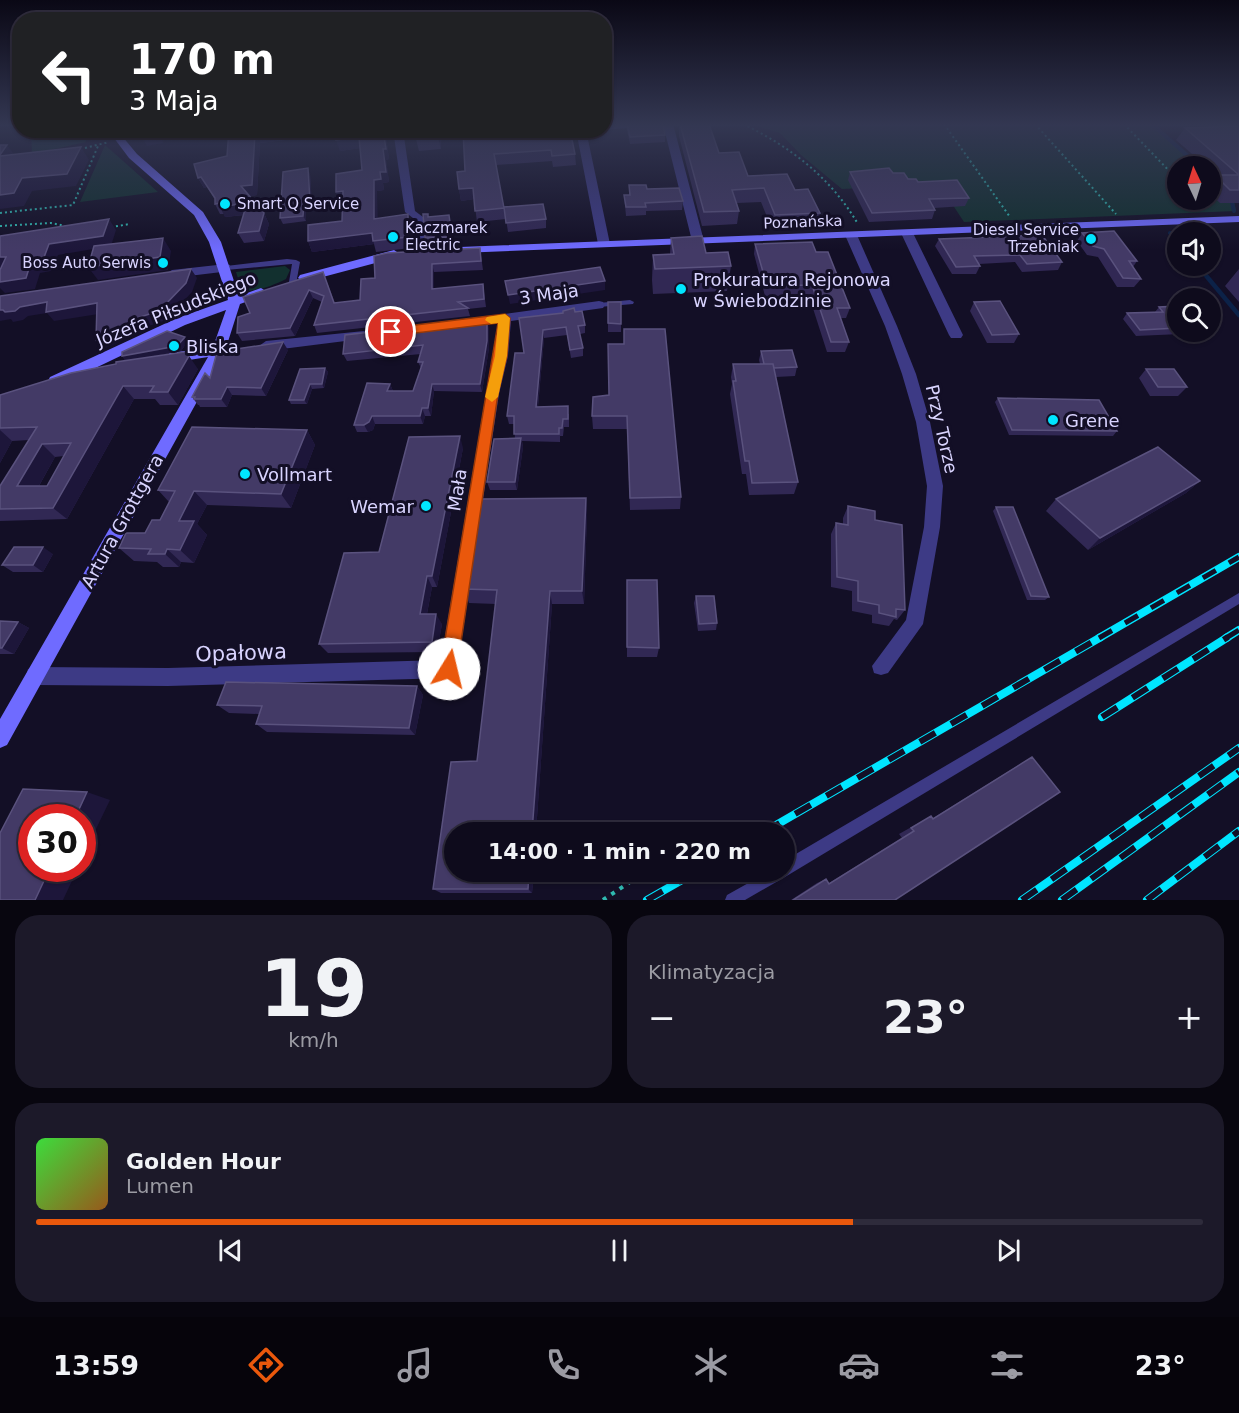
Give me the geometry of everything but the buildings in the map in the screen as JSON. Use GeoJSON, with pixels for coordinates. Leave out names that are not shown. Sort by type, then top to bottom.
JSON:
{"type":"FeatureCollection","features":[{"type":"Feature","properties":{"kind":"street"},"geometry":{"type":"LineString","coordinates":[[146,166],[177,191],[199,214],[215,242],[236,301]]}},
{"type":"Feature","properties":{"kind":"street","name":"Józefa Piłsudskiego"},"geometry":{"type":"LineString","coordinates":[[43,385],[160,331],[236,301],[368,259],[415,252],[418,217],[410,212],[403,166]]}},
{"type":"Feature","properties":{"kind":"street"},"geometry":{"type":"LineString","coordinates":[[588,166],[604,244]]}},
{"type":"Feature","properties":{"kind":"street"},"geometry":{"type":"LineString","coordinates":[[679,166],[698,241]]}},
{"type":"Feature","properties":{"kind":"street","name":"Poznańska"},"geometry":{"type":"LineString","coordinates":[[446,251],[1239,219]]}},
{"type":"Feature","properties":{"kind":"street"},"geometry":{"type":"LineString","coordinates":[[907,233],[956,335]]}},
{"type":"Feature","properties":{"kind":"street","name":"Przy Torze"},"geometry":{"type":"LineString","coordinates":[[857,235],[909,374],[923,422],[935,486],[932,527],[914,624],[880,666]]}},
{"type":"Feature","properties":{"kind":"street"},"geometry":{"type":"LineString","coordinates":[[161,276],[226,268]]}},
{"type":"Feature","properties":{"kind":"street","name":"Artura Grottgera"},"geometry":{"type":"LineString","coordinates":[[0,738],[226,351],[236,301]]}},
{"type":"Feature","properties":{"kind":"street","name":"3 Maja"},"geometry":{"type":"LineString","coordinates":[[459,324],[599,305]]}},
{"type":"Feature","properties":{"kind":"street","name":"Mała"},"geometry":{"type":"LineString","coordinates":[[449,669],[492,394],[501,356],[505,318]]}},
{"type":"Feature","properties":{"kind":"street"},"geometry":{"type":"LineString","coordinates":[[253,348],[380,334]]}},
{"type":"Feature","properties":{"kind":"street"},"geometry":{"type":"LineString","coordinates":[[153,362],[226,351]]}},
{"type":"Feature","properties":{"kind":"street"},"geometry":{"type":"LineString","coordinates":[[61,378],[108,371]]}},
{"type":"Feature","properties":{"kind":"street","name":"Opałowa"},"geometry":{"type":"LineString","coordinates":[[35,676],[168,677],[449,669]]}},
{"type":"Feature","properties":{"kind":"lane"},"geometry":{"type":"LineString","coordinates":[[226,268],[296,262],[283,285]]}},
{"type":"Feature","properties":{"kind":"lane"},"geometry":{"type":"LineString","coordinates":[[599,305],[630,302]]}},
{"type":"Feature","properties":{"kind":"lane"},"geometry":{"type":"LineString","coordinates":[[795,862],[1239,598]]}},
{"type":"Feature","properties":{"kind":"lane"},"geometry":{"type":"LineString","coordinates":[[732,900],[763,882]]}},
{"type":"Feature","properties":{"kind":"path"},"geometry":{"type":"LineString","coordinates":[[0,213],[73,204],[89,166]]}},
{"type":"Feature","properties":{"kind":"path"},"geometry":{"type":"LineString","coordinates":[[809,166],[823,177],[848,207],[857,235]]}},
{"type":"Feature","properties":{"kind":"path"},"geometry":{"type":"LineString","coordinates":[[974,166],[1018,228]]}},
{"type":"Feature","properties":{"kind":"path"},"geometry":{"type":"LineString","coordinates":[[1073,166],[1125,224]]}},
{"type":"Feature","properties":{"kind":"path"},"geometry":{"type":"LineString","coordinates":[[0,226],[51,223],[72,227]]}},
{"type":"Feature","properties":{"kind":"path"},"geometry":{"type":"LineString","coordinates":[[110,227],[130,224]]}},
{"type":"Feature","properties":{"kind":"path"},"geometry":{"type":"LineString","coordinates":[[603,900],[630,882]]}},
{"type":"Feature","properties":{"kind":"green space"},"geometry":{"type":"Polygon","coordinates":[[[96,166],[129,166],[158,192],[80,202],[96,166]]]}},
{"type":"Feature","properties":{"kind":"green space"},"geometry":{"type":"Polygon","coordinates":[[[814,166],[1167,166],[1167,210],[1221,210],[1221,185],[1233,195],[1236,211],[964,222],[939,184],[842,189],[814,166]]]}},
{"type":"Feature","properties":{"kind":"green space"},"geometry":{"type":"Polygon","coordinates":[[[285,266],[290,270],[286,279],[265,288],[242,291],[236,272],[285,266]]]}},
{"type":"Feature","properties":{"kind":"waterway"},"geometry":{"type":"LineString","coordinates":[[1231,198],[1234,211]]}},
{"type":"Feature","properties":{"kind":"waterway"},"geometry":{"type":"LineString","coordinates":[[1206,276],[1239,315]]}},
{"type":"Feature","properties":{"kind":"railway"},"geometry":{"type":"LineString","coordinates":[[1099,638],[1239,557]]}},
{"type":"Feature","properties":{"kind":"railway"},"geometry":{"type":"LineString","coordinates":[[1226,638],[1239,630]]}},
{"type":"Feature","properties":{"kind":"railway"},"geometry":{"type":"LineString","coordinates":[[781,822],[1101,637]]}},
{"type":"Feature","properties":{"kind":"railway"},"geometry":{"type":"LineString","coordinates":[[1102,717],[1228,637]]}},
{"type":"Feature","properties":{"kind":"railway"},"geometry":{"type":"LineString","coordinates":[[1022,900],[1239,748]]}},
{"type":"Feature","properties":{"kind":"railway"},"geometry":{"type":"LineString","coordinates":[[1062,900],[1239,772]]}},
{"type":"Feature","properties":{"kind":"railway"},"geometry":{"type":"LineString","coordinates":[[1147,900],[1239,831]]}},
{"type":"Feature","properties":{"kind":"railway"},"geometry":{"type":"LineString","coordinates":[[647,900],[678,882]]}},
{"type":"Feature","properties":{"kind":"slow traffic"},"geometry":{"type":"LineString","coordinates":[[491,320],[505,318],[501,356],[492,397]]}},
{"type":"Feature","properties":{"kind":"place","name":"Smart Q Service"},"geometry":{"type":"Point","coordinates":[225,204]}},
{"type":"Feature","properties":{"kind":"place","name":"Kaczmarek Electric"},"geometry":{"type":"Point","coordinates":[393,237]}},
{"type":"Feature","properties":{"kind":"place","name":"Diesel Service Trzebniak"},"geometry":{"type":"Point","coordinates":[1091,239]}},
{"type":"Feature","properties":{"kind":"place","name":"Boss Auto Serwis"},"geometry":{"type":"Point","coordinates":[163,263]}},
{"type":"Feature","properties":{"kind":"place","name":"Prokuratura Rejonowa w Świebodzinie"},"geometry":{"type":"Point","coordinates":[681,289]}},
{"type":"Feature","properties":{"kind":"place","name":"Bliska"},"geometry":{"type":"Point","coordinates":[174,346]}},
{"type":"Feature","properties":{"kind":"place","name":"Grene"},"geometry":{"type":"Point","coordinates":[1053,420]}},
{"type":"Feature","properties":{"kind":"place","name":"Vollmart"},"geometry":{"type":"Point","coordinates":[245,474]}},
{"type":"Feature","properties":{"kind":"place","name":"Wemar"},"geometry":{"type":"Point","coordinates":[426,506]}},
{"type":"Feature","properties":{"kind":"route"},"geometry":{"type":"LineString","coordinates":[[391,332],[505,318],[501,356],[492,394],[449,669]]}}]}
